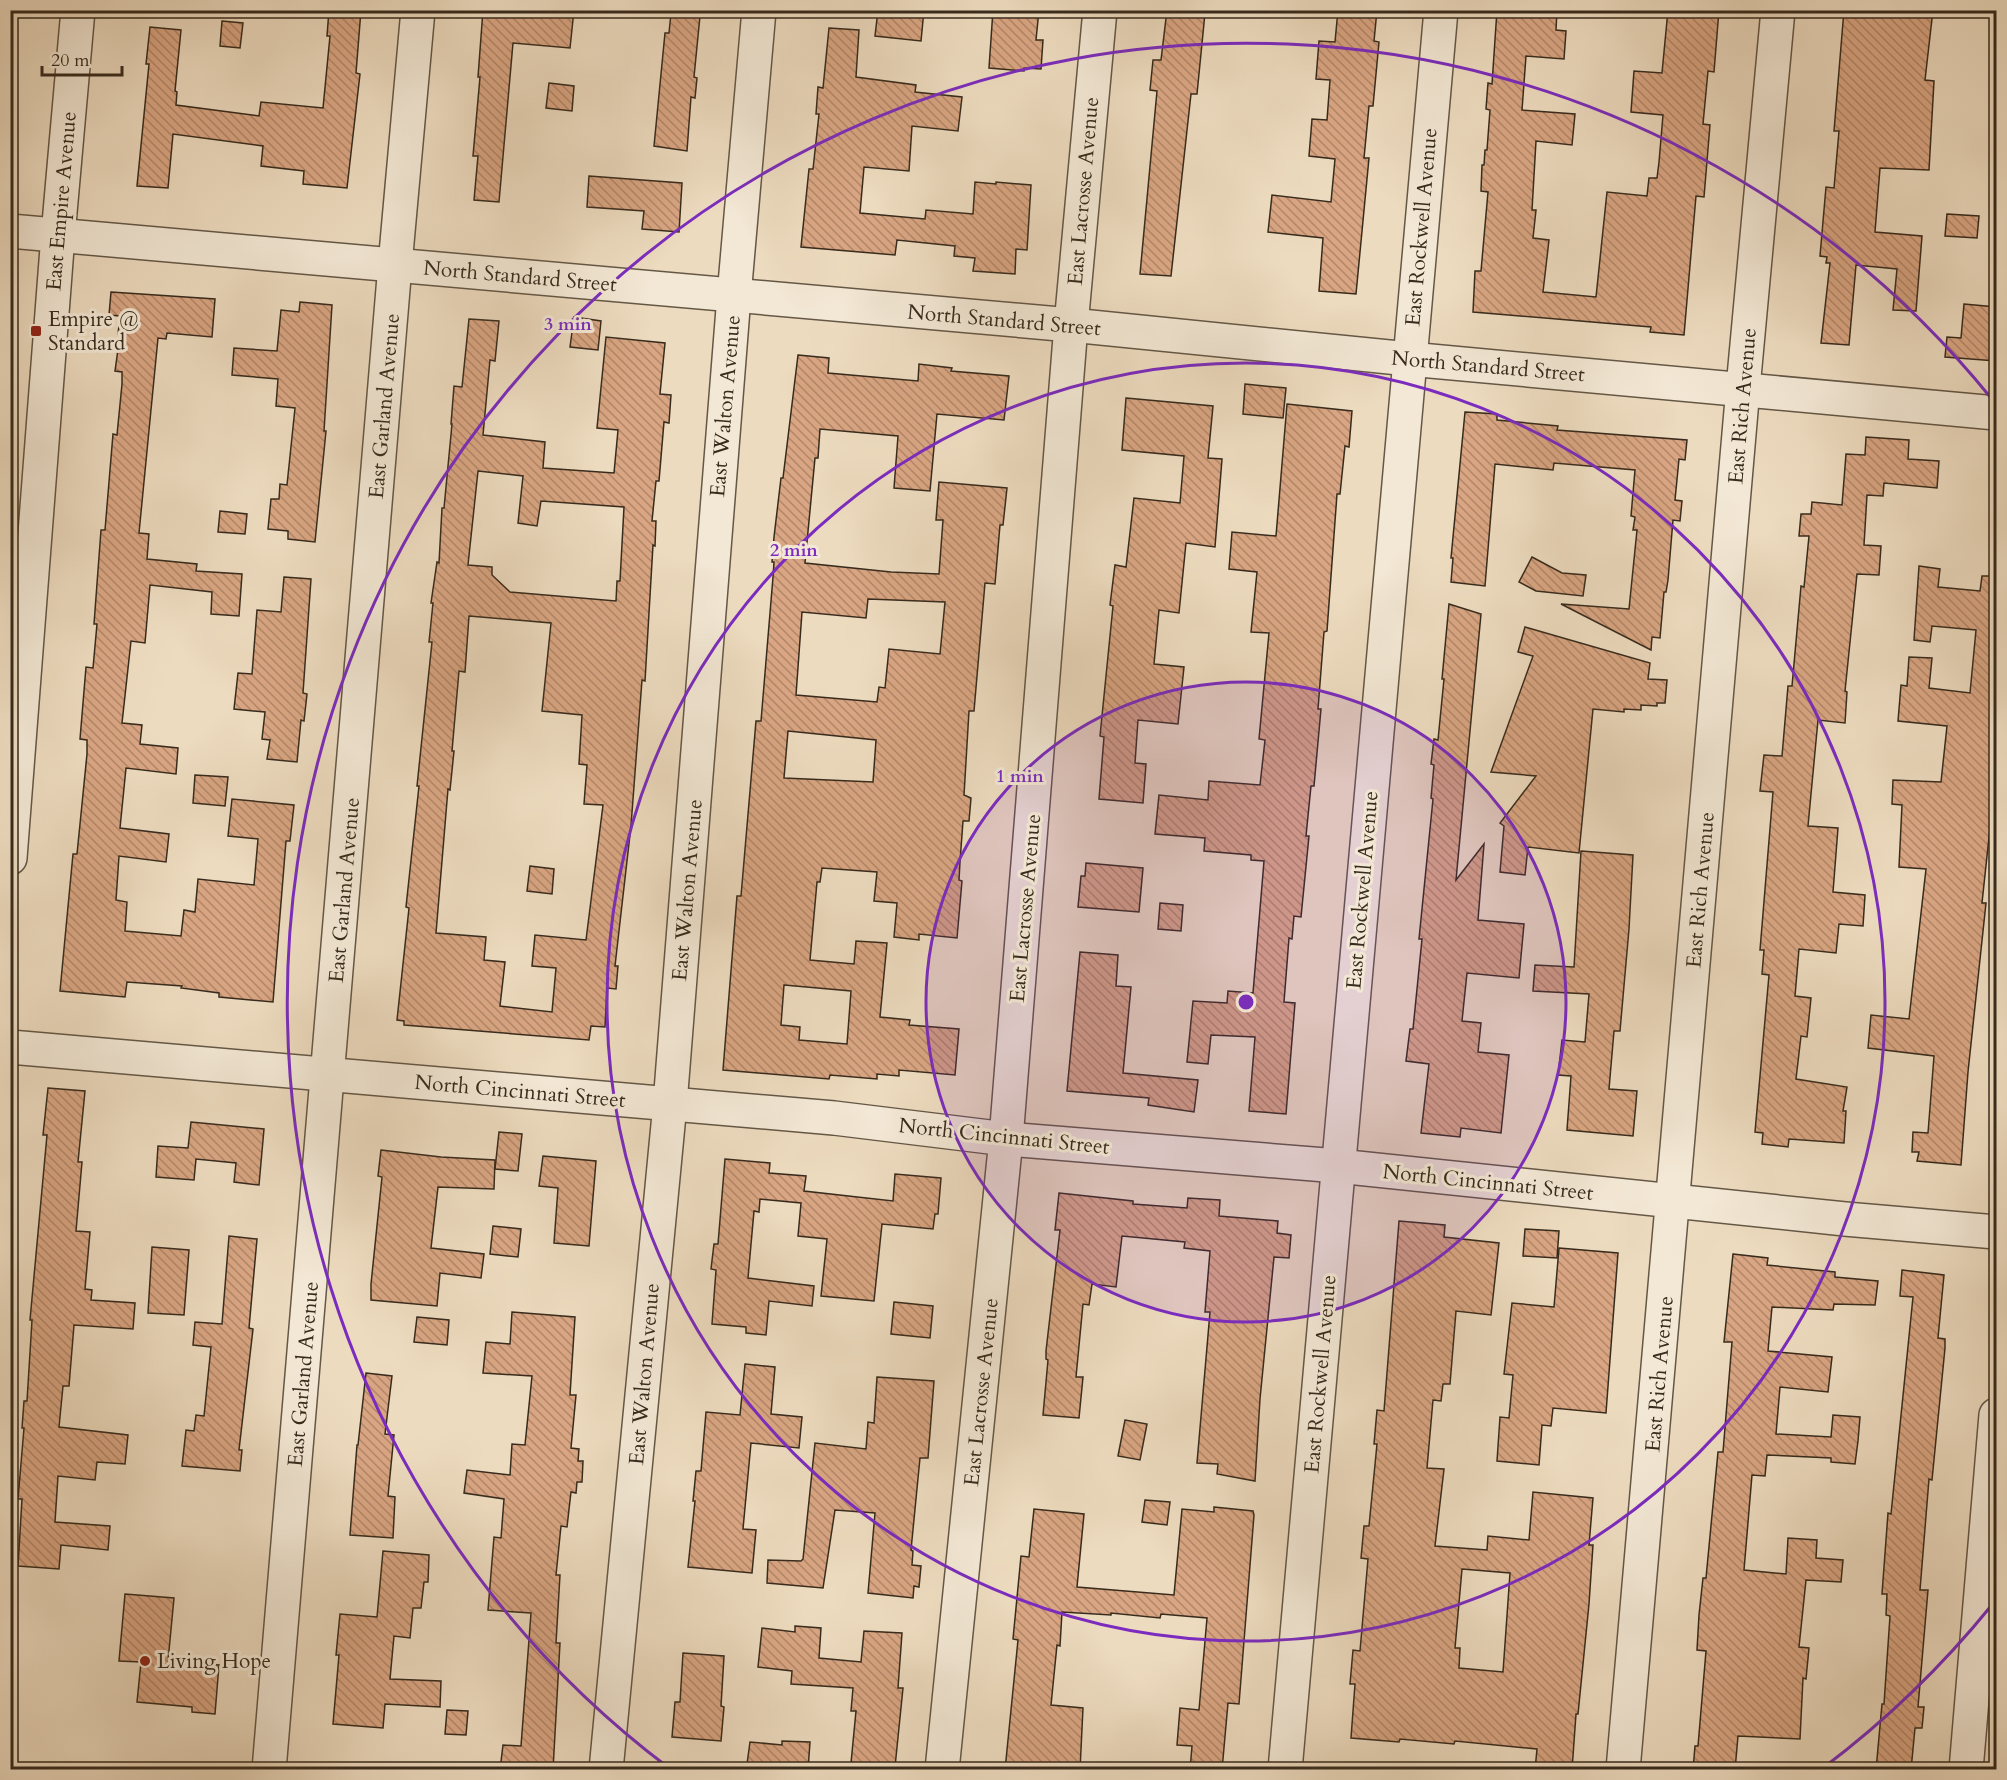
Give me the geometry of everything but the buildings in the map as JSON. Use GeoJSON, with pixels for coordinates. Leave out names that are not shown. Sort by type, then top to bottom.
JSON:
{"type":"FeatureCollection","features":[{"type":"Feature","properties":{"kind":"street","name":"East Empire Avenue"},"geometry":{"type":"LineString","coordinates":[[10,858],[58,235],[78,10]]}},
{"type":"Feature","properties":{"kind":"street","name":"East Garland Avenue"},"geometry":{"type":"LineString","coordinates":[[269,1770],[418,10]]}},
{"type":"Feature","properties":{"kind":"street","name":"East Walton Avenue"},"geometry":{"type":"LineString","coordinates":[[606,1770],[670,1104],[759,10]]}},
{"type":"Feature","properties":{"kind":"street","name":"East Lacrosse Avenue"},"geometry":{"type":"LineString","coordinates":[[942,1770],[1006,1139],[1071,325],[1100,10]]}},
{"type":"Feature","properties":{"kind":"street","name":"East Rockwell Avenue"},"geometry":{"type":"LineString","coordinates":[[1285,1770],[1441,10]]}},
{"type":"Feature","properties":{"kind":"street","name":"East Rich Avenue"},"geometry":{"type":"LineString","coordinates":[[1623,1770],[1778,10]]}},
{"type":"Feature","properties":{"kind":"street","name":"North Standard Street"},"geometry":{"type":"LineString","coordinates":[[10,231],[1071,325],[1409,359],[1996,413]]}},
{"type":"Feature","properties":{"kind":"street","name":"North Cincinnati Street"},"geometry":{"type":"LineString","coordinates":[[10,1047],[834,1118],[1006,1139],[1338,1166],[1845,1219],[1996,1232]]}},
{"type":"Feature","properties":{"kind":"street"},"geometry":{"type":"LineString","coordinates":[[1966,1770],[1996,1415]]}},
{"type":"Feature","properties":{"kind":"place","name":"Empire @ Standard"},"geometry":{"type":"Point","coordinates":[36,331]}},
{"type":"Feature","properties":{"kind":"place","name":"Living Hope"},"geometry":{"type":"Point","coordinates":[145,1661]}}]}
